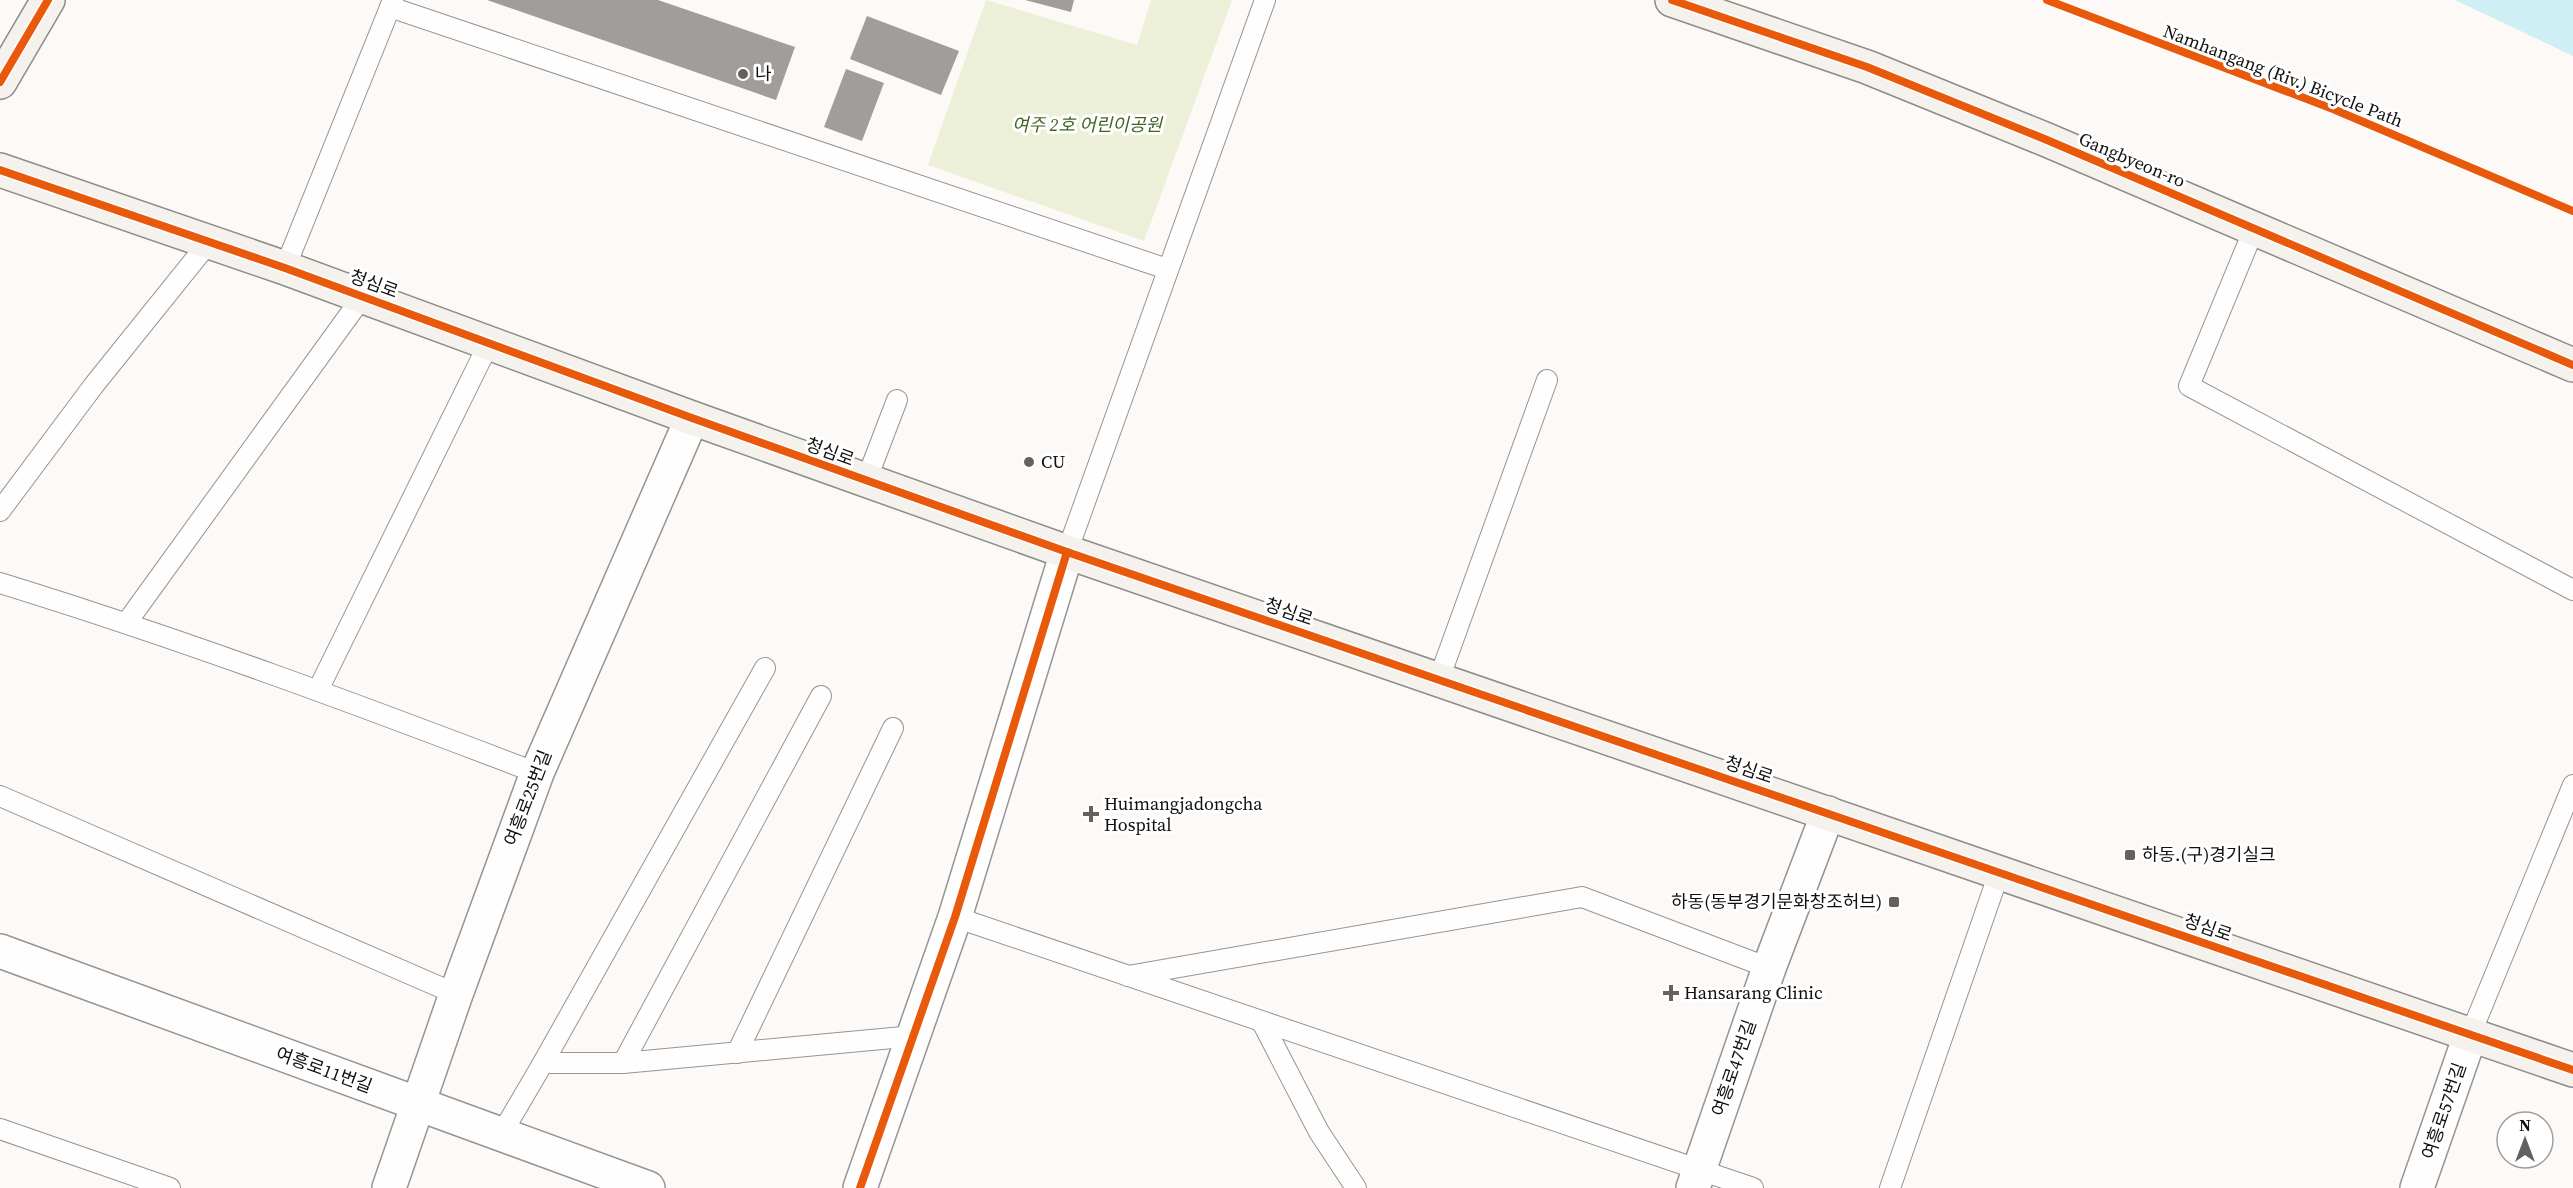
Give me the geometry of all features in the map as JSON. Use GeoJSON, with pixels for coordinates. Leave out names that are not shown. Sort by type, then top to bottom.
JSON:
{"type":"FeatureCollection","features":[{"type":"Feature","properties":{"kind":"street"},"geometry":{"type":"LineString","coordinates":[[0,82],[48,0]]}},
{"type":"Feature","properties":{"kind":"street","name":"Gangbyeon-ro"},"geometry":{"type":"LineString","coordinates":[[1672,0],[1867,67],[2047,140],[2573,365]]}},
{"type":"Feature","properties":{"kind":"street","name":"청심로"},"geometry":{"type":"LineString","coordinates":[[0,170],[285,268],[692,418],[1067,552],[2573,1070]]}},
{"type":"Feature","properties":{"kind":"street","name":"여흥로25번길"},"geometry":{"type":"LineString","coordinates":[[389,1188],[420,1105],[456,994],[537,773],[692,418]]}},
{"type":"Feature","properties":{"kind":"street"},"geometry":{"type":"LineString","coordinates":[[860,1188],[955,917],[1067,552]]}},
{"type":"Feature","properties":{"kind":"street","name":"여흥로47번길"},"geometry":{"type":"LineString","coordinates":[[1696,1179],[1769,968],[1828,813]]}},
{"type":"Feature","properties":{"kind":"street","name":"여흥로11번길"},"geometry":{"type":"LineString","coordinates":[[0,951],[648,1188]]}},
{"type":"Feature","properties":{"kind":"street","name":"여흥로57번길"},"geometry":{"type":"LineString","coordinates":[[2416,1188],[2471,1034]]}},
{"type":"Feature","properties":{"kind":"lane"},"geometry":{"type":"LineString","coordinates":[[1067,552],[1265,0]]}},
{"type":"Feature","properties":{"kind":"lane"},"geometry":{"type":"LineString","coordinates":[[285,268],[392,4],[1167,268]]}},
{"type":"Feature","properties":{"kind":"lane"},"geometry":{"type":"LineString","coordinates":[[2254,229],[2189,386],[2573,590]]}},
{"type":"Feature","properties":{"kind":"lane"},"geometry":{"type":"LineString","coordinates":[[0,511],[94,385],[209,242]]}},
{"type":"Feature","properties":{"kind":"lane"},"geometry":{"type":"LineString","coordinates":[[127,622],[363,296]]}},
{"type":"Feature","properties":{"kind":"lane"},"geometry":{"type":"LineString","coordinates":[[318,690],[489,343]]}},
{"type":"Feature","properties":{"kind":"lane"},"geometry":{"type":"LineString","coordinates":[[1439,679],[1547,380]]}},
{"type":"Feature","properties":{"kind":"lane"},"geometry":{"type":"LineString","coordinates":[[866,480],[897,400]]}},
{"type":"Feature","properties":{"kind":"lane"},"geometry":{"type":"LineString","coordinates":[[0,583],[127,622],[318,690],[537,773]]}},
{"type":"Feature","properties":{"kind":"lane"},"geometry":{"type":"LineString","coordinates":[[502,1133],[765,668]]}},
{"type":"Feature","properties":{"kind":"lane"},"geometry":{"type":"LineString","coordinates":[[623,1063],[821,696]]}},
{"type":"Feature","properties":{"kind":"lane"},"geometry":{"type":"LineString","coordinates":[[737,1053],[893,728]]}},
{"type":"Feature","properties":{"kind":"lane"},"geometry":{"type":"LineString","coordinates":[[2471,1034],[2573,785]]}},
{"type":"Feature","properties":{"kind":"lane"},"geometry":{"type":"LineString","coordinates":[[0,796],[456,994]]}},
{"type":"Feature","properties":{"kind":"lane"},"geometry":{"type":"LineString","coordinates":[[1890,1188],[1999,873]]}},
{"type":"Feature","properties":{"kind":"lane"},"geometry":{"type":"LineString","coordinates":[[1126,976],[1582,897],[1769,968]]}},
{"type":"Feature","properties":{"kind":"lane"},"geometry":{"type":"LineString","coordinates":[[955,917],[1263,1022],[1696,1179],[1753,1188]]}},
{"type":"Feature","properties":{"kind":"lane"},"geometry":{"type":"LineString","coordinates":[[1263,1022],[1319,1132],[1356,1188]]}},
{"type":"Feature","properties":{"kind":"lane"},"geometry":{"type":"LineString","coordinates":[[543,1063],[623,1063],[914,1036]]}},
{"type":"Feature","properties":{"kind":"lane"},"geometry":{"type":"LineString","coordinates":[[0,1129],[170,1188]]}},
{"type":"Feature","properties":{"kind":"green space","name":"여주 2호 어린이공원"},"geometry":{"type":"Polygon","coordinates":[[[986,0],[1137,45],[1151,0],[1232,0],[1144,241],[928,165],[986,0]]]}},
{"type":"Feature","properties":{"kind":"water"},"geometry":{"type":"Polygon","coordinates":[[[2455,0],[2573,0],[2573,56],[2455,0]]]}},
{"type":"Feature","properties":{"kind":"building","name":"나"},"geometry":{"type":"Polygon","coordinates":[[[487,0],[658,0],[795,47],[776,100],[487,0]]]}},
{"type":"Feature","properties":{"kind":"building"},"geometry":{"type":"Polygon","coordinates":[[[1025,0],[1074,0],[1071,12],[1025,0]]]}},
{"type":"Feature","properties":{"kind":"building"},"geometry":{"type":"Polygon","coordinates":[[[867,16],[959,51],[941,95],[850,59],[867,16]]]}},
{"type":"Feature","properties":{"kind":"building"},"geometry":{"type":"Polygon","coordinates":[[[846,69],[884,83],[862,141],[824,127],[846,69]]]}},
{"type":"Feature","properties":{"kind":"cycle path"},"geometry":{"type":"LineString","coordinates":[[0,82],[48,0]]}},
{"type":"Feature","properties":{"kind":"cycle path"},"geometry":{"type":"LineString","coordinates":[[1672,0],[1867,67],[2047,140],[2573,365]]}},
{"type":"Feature","properties":{"kind":"cycle path","name":"Namhangang (Riv.) Bicycle Path"},"geometry":{"type":"LineString","coordinates":[[2047,0],[2333,109],[2573,211]]}},
{"type":"Feature","properties":{"kind":"cycle path"},"geometry":{"type":"LineString","coordinates":[[0,170],[285,268],[692,418],[1067,552],[2573,1070]]}},
{"type":"Feature","properties":{"kind":"cycle path"},"geometry":{"type":"LineString","coordinates":[[860,1188],[955,917],[1067,552]]}},
{"type":"Feature","properties":{"kind":"place","name":"나"},"geometry":{"type":"Point","coordinates":[743,74]}},
{"type":"Feature","properties":{"kind":"place","name":"CU"},"geometry":{"type":"Point","coordinates":[1029,462]}},
{"type":"Feature","properties":{"kind":"place","name":"Huimangjadongcha Hospital"},"geometry":{"type":"Point","coordinates":[1091,814]}},
{"type":"Feature","properties":{"kind":"place","name":"하동.(구)경기실크"},"geometry":{"type":"Point","coordinates":[2130,855]}},
{"type":"Feature","properties":{"kind":"place","name":"하동(동부경기문화창조허브)"},"geometry":{"type":"Point","coordinates":[1894,902]}},
{"type":"Feature","properties":{"kind":"place","name":"Hansarang Clinic"},"geometry":{"type":"Point","coordinates":[1671,993]}}]}
